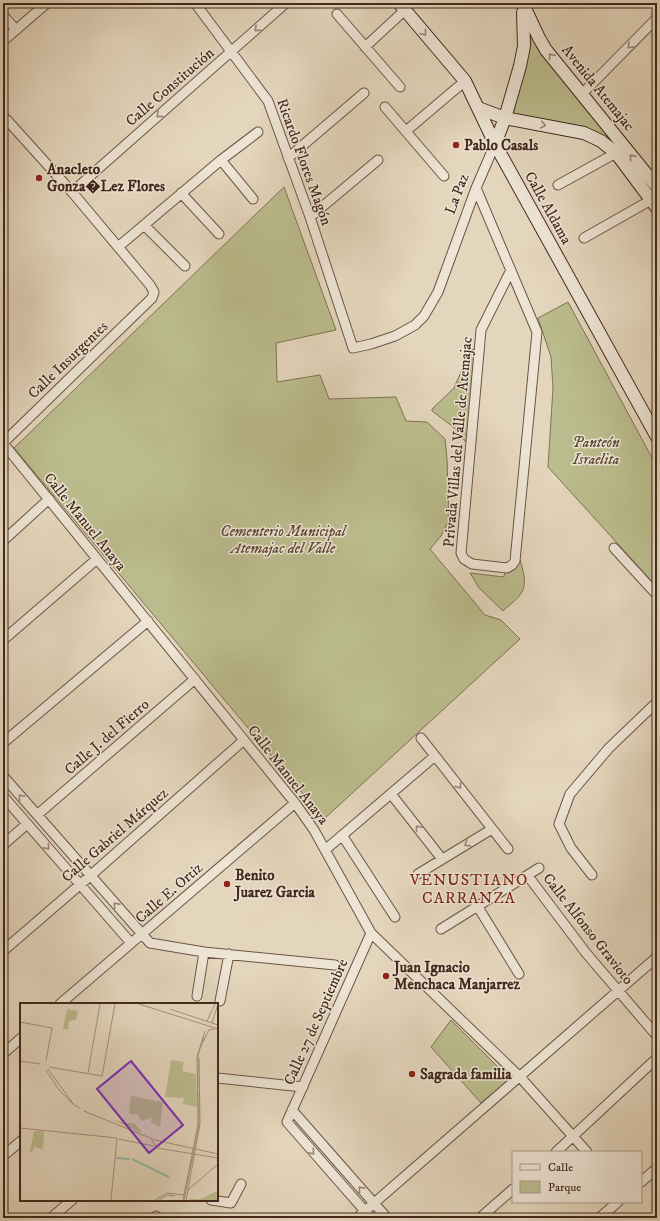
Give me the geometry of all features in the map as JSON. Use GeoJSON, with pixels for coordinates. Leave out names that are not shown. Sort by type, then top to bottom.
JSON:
{"type":"FeatureCollection","features":[{"type":"Feature","properties":{"kind":"street"},"geometry":{"type":"LineString","coordinates":[[3,41],[47,3]]}},
{"type":"Feature","properties":{"kind":"street","name":"Ricardo Flores Magón"},"geometry":{"type":"LineString","coordinates":[[195,3],[268,101],[310,217],[353,348]]}},
{"type":"Feature","properties":{"kind":"street","name":"Calle Constitución"},"geometry":{"type":"LineString","coordinates":[[72,192],[286,3]]}},
{"type":"Feature","properties":{"kind":"street","name":"Avenida Atemajac"},"geometry":{"type":"LineString","coordinates":[[523,4],[546,50],[657,187]]}},
{"type":"Feature","properties":{"kind":"street","name":"La Paz"},"geometry":{"type":"LineString","coordinates":[[353,348],[395,336],[415,325],[424,316],[438,292],[476,188],[505,118],[520,66],[524,46],[523,4]]}},
{"type":"Feature","properties":{"kind":"street"},"geometry":{"type":"LineString","coordinates":[[365,47],[402,6]]}},
{"type":"Feature","properties":{"kind":"street","name":"Calle Aldama"},"geometry":{"type":"LineString","coordinates":[[402,6],[465,81],[495,144],[657,437]]}},
{"type":"Feature","properties":{"kind":"street"},"geometry":{"type":"LineString","coordinates":[[337,14],[400,87]]}},
{"type":"Feature","properties":{"kind":"street"},"geometry":{"type":"LineString","coordinates":[[3,15],[16,30]]}},
{"type":"Feature","properties":{"kind":"street"},"geometry":{"type":"LineString","coordinates":[[582,94],[657,18]]}},
{"type":"Feature","properties":{"kind":"street"},"geometry":{"type":"LineString","coordinates":[[406,131],[465,81]]}},
{"type":"Feature","properties":{"kind":"street"},"geometry":{"type":"LineString","coordinates":[[288,158],[364,93]]}},
{"type":"Feature","properties":{"kind":"street"},"geometry":{"type":"LineString","coordinates":[[385,107],[444,176]]}},
{"type":"Feature","properties":{"kind":"street","name":"Avenida Atemajac"},"geometry":{"type":"LineString","coordinates":[[478,108],[505,118],[584,133],[601,141],[616,154],[655,200]]}},
{"type":"Feature","properties":{"kind":"street"},"geometry":{"type":"LineString","coordinates":[[3,117],[72,192],[118,247],[221,160],[258,132]]}},
{"type":"Feature","properties":{"kind":"street"},"geometry":{"type":"LineString","coordinates":[[558,185],[616,154]]}},
{"type":"Feature","properties":{"kind":"street"},"geometry":{"type":"LineString","coordinates":[[221,160],[253,199]]}},
{"type":"Feature","properties":{"kind":"street"},"geometry":{"type":"LineString","coordinates":[[310,217],[378,160]]}},
{"type":"Feature","properties":{"kind":"street","name":"Privada Villas del Valle de Atemajac"},"geometry":{"type":"LineString","coordinates":[[476,188],[511,270],[537,332],[515,561],[507,568],[472,564],[464,559],[461,553],[481,330],[511,270]]}},
{"type":"Feature","properties":{"kind":"street"},"geometry":{"type":"LineString","coordinates":[[181,193],[219,234]]}},
{"type":"Feature","properties":{"kind":"street"},"geometry":{"type":"LineString","coordinates":[[584,238],[655,200]]}},
{"type":"Feature","properties":{"kind":"street"},"geometry":{"type":"LineString","coordinates":[[144,225],[185,266]]}},
{"type":"Feature","properties":{"kind":"street","name":"Calle Insurgentes"},"geometry":{"type":"LineString","coordinates":[[3,443],[152,298],[154,292],[150,285],[118,247]]}},
{"type":"Feature","properties":{"kind":"street","name":"Calle Manuel Anaya"},"geometry":{"type":"LineString","coordinates":[[3,443],[295,803],[314,830],[371,933],[520,1076],[586,1151]]}},
{"type":"Feature","properties":{"kind":"street"},"geometry":{"type":"LineString","coordinates":[[3,541],[49,499]]}},
{"type":"Feature","properties":{"kind":"street"},"geometry":{"type":"LineString","coordinates":[[614,548],[657,595]]}},
{"type":"Feature","properties":{"kind":"street"},"geometry":{"type":"LineString","coordinates":[[3,640],[97,559]]}},
{"type":"Feature","properties":{"kind":"street"},"geometry":{"type":"LineString","coordinates":[[3,743],[148,621]]}},
{"type":"Feature","properties":{"kind":"street","name":"Calle J. del Fierro"},"geometry":{"type":"LineString","coordinates":[[37,815],[195,679]]}},
{"type":"Feature","properties":{"kind":"street"},"geometry":{"type":"LineString","coordinates":[[592,875],[571,848],[559,824],[570,794],[609,748],[657,702]]}},
{"type":"Feature","properties":{"kind":"street"},"geometry":{"type":"LineString","coordinates":[[421,738],[508,849]]}},
{"type":"Feature","properties":{"kind":"street","name":"Calle Gabriel Márquez"},"geometry":{"type":"LineString","coordinates":[[3,951],[244,740]]}},
{"type":"Feature","properties":{"kind":"street"},"geometry":{"type":"LineString","coordinates":[[325,850],[435,756]]}},
{"type":"Feature","properties":{"kind":"street"},"geometry":{"type":"LineString","coordinates":[[3,776],[150,943],[204,952],[335,965]]}},
{"type":"Feature","properties":{"kind":"street"},"geometry":{"type":"LineString","coordinates":[[391,794],[442,859]]}},
{"type":"Feature","properties":{"kind":"street"},"geometry":{"type":"LineString","coordinates":[[3,796],[131,944]]}},
{"type":"Feature","properties":{"kind":"street","name":"Calle E. Ortiz"},"geometry":{"type":"LineString","coordinates":[[61,1003],[295,803]]}},
{"type":"Feature","properties":{"kind":"street"},"geometry":{"type":"LineString","coordinates":[[3,845],[27,824]]}},
{"type":"Feature","properties":{"kind":"street"},"geometry":{"type":"LineString","coordinates":[[418,874],[492,829]]}},
{"type":"Feature","properties":{"kind":"street"},"geometry":{"type":"LineString","coordinates":[[342,835],[396,917]]}},
{"type":"Feature","properties":{"kind":"street","name":"Calle Alfonso Gravioto"},"geometry":{"type":"LineString","coordinates":[[441,929],[539,868]]}},
{"type":"Feature","properties":{"kind":"street","name":"Calle Alfonso Gravioto"},"geometry":{"type":"LineString","coordinates":[[528,876],[586,953],[657,1036]]}},
{"type":"Feature","properties":{"kind":"street"},"geometry":{"type":"LineString","coordinates":[[478,907],[519,974]]}},
{"type":"Feature","properties":{"kind":"street","name":"Calle 27 de Septiembre"},"geometry":{"type":"LineString","coordinates":[[368,1215],[288,1122],[302,1087],[371,933]]}},
{"type":"Feature","properties":{"kind":"street"},"geometry":{"type":"LineString","coordinates":[[197,996],[204,952]]}},
{"type":"Feature","properties":{"kind":"street"},"geometry":{"type":"LineString","coordinates":[[220,1001],[229,954]]}},
{"type":"Feature","properties":{"kind":"street"},"geometry":{"type":"LineString","coordinates":[[357,1218],[368,1215],[374,1204],[657,957]]}},
{"type":"Feature","properties":{"kind":"street"},"geometry":{"type":"LineString","coordinates":[[3,1054],[20,1039]]}},
{"type":"Feature","properties":{"kind":"street"},"geometry":{"type":"LineString","coordinates":[[557,1151],[657,1058]]}},
{"type":"Feature","properties":{"kind":"street"},"geometry":{"type":"LineString","coordinates":[[218,1078],[302,1087]]}},
{"type":"Feature","properties":{"kind":"street"},"geometry":{"type":"LineString","coordinates":[[292,1110],[387,1218]]}},
{"type":"Feature","properties":{"kind":"street"},"geometry":{"type":"LineString","coordinates":[[3,1156],[20,1142]]}},
{"type":"Feature","properties":{"kind":"street"},"geometry":{"type":"LineString","coordinates":[[642,1181],[657,1168]]}},
{"type":"Feature","properties":{"kind":"street"},"geometry":{"type":"LineString","coordinates":[[218,1201],[231,1203],[240,1184]]}},
{"type":"Feature","properties":{"kind":"street"},"geometry":{"type":"LineString","coordinates":[[480,1218],[512,1190]]}},
{"type":"Feature","properties":{"kind":"street"},"geometry":{"type":"LineString","coordinates":[[51,1218],[71,1201]]}},
{"type":"Feature","properties":{"kind":"street"},"geometry":{"type":"LineString","coordinates":[[599,1218],[617,1203]]}},
{"type":"Feature","properties":{"kind":"green space"},"geometry":{"type":"Polygon","coordinates":[[[529,23],[654,189],[648,189],[597,133],[513,115],[520,83],[529,23]]]}},
{"type":"Feature","properties":{"kind":"green space","name":"Cementerio Municipal Atemajac del Valle"},"geometry":{"type":"Polygon","coordinates":[[[284,187],[336,330],[276,343],[277,382],[320,375],[329,399],[396,397],[406,421],[427,422],[445,439],[449,520],[441,536],[430,549],[485,615],[501,620],[520,639],[324,819],[14,448],[284,187]]]}},
{"type":"Feature","properties":{"kind":"green space","name":"Panteón Israelita"},"geometry":{"type":"Polygon","coordinates":[[[568,302],[657,467],[657,587],[548,467],[553,388],[551,357],[538,318],[568,302]]]}},
{"type":"Feature","properties":{"kind":"green space"},"geometry":{"type":"Polygon","coordinates":[[[471,349],[477,350],[469,444],[452,426],[432,411],[432,409],[454,388],[471,349]]]}},
{"type":"Feature","properties":{"kind":"green space"},"geometry":{"type":"Polygon","coordinates":[[[520,560],[524,576],[522,592],[503,611],[479,588],[470,573],[504,577],[505,570],[513,568],[520,560]]]}},
{"type":"Feature","properties":{"kind":"green space"},"geometry":{"type":"Polygon","coordinates":[[[451,1020],[510,1079],[481,1103],[431,1047],[451,1020]]]}},
{"type":"Feature","properties":{"kind":"place","name":"Pablo Casals"},"geometry":{"type":"Point","coordinates":[456,145]}},
{"type":"Feature","properties":{"kind":"place","name":"Anacleto Gonza�Lez Flores"},"geometry":{"type":"Point","coordinates":[39,178]}},
{"type":"Feature","properties":{"kind":"place","name":"Benito Juarez Garcia"},"geometry":{"type":"Point","coordinates":[227,884]}},
{"type":"Feature","properties":{"kind":"place","name":"Juan Ignacio Menchaca Manjarrez"},"geometry":{"type":"Point","coordinates":[386,976]}},
{"type":"Feature","properties":{"kind":"place","name":"Sagrada familia"},"geometry":{"type":"Point","coordinates":[412,1074]}},
{"type":"Feature","properties":{"kind":"district","name":"VENUSTIANO CARRANZA"},"geometry":{"type":"Point","coordinates":[469,889]}}]}
